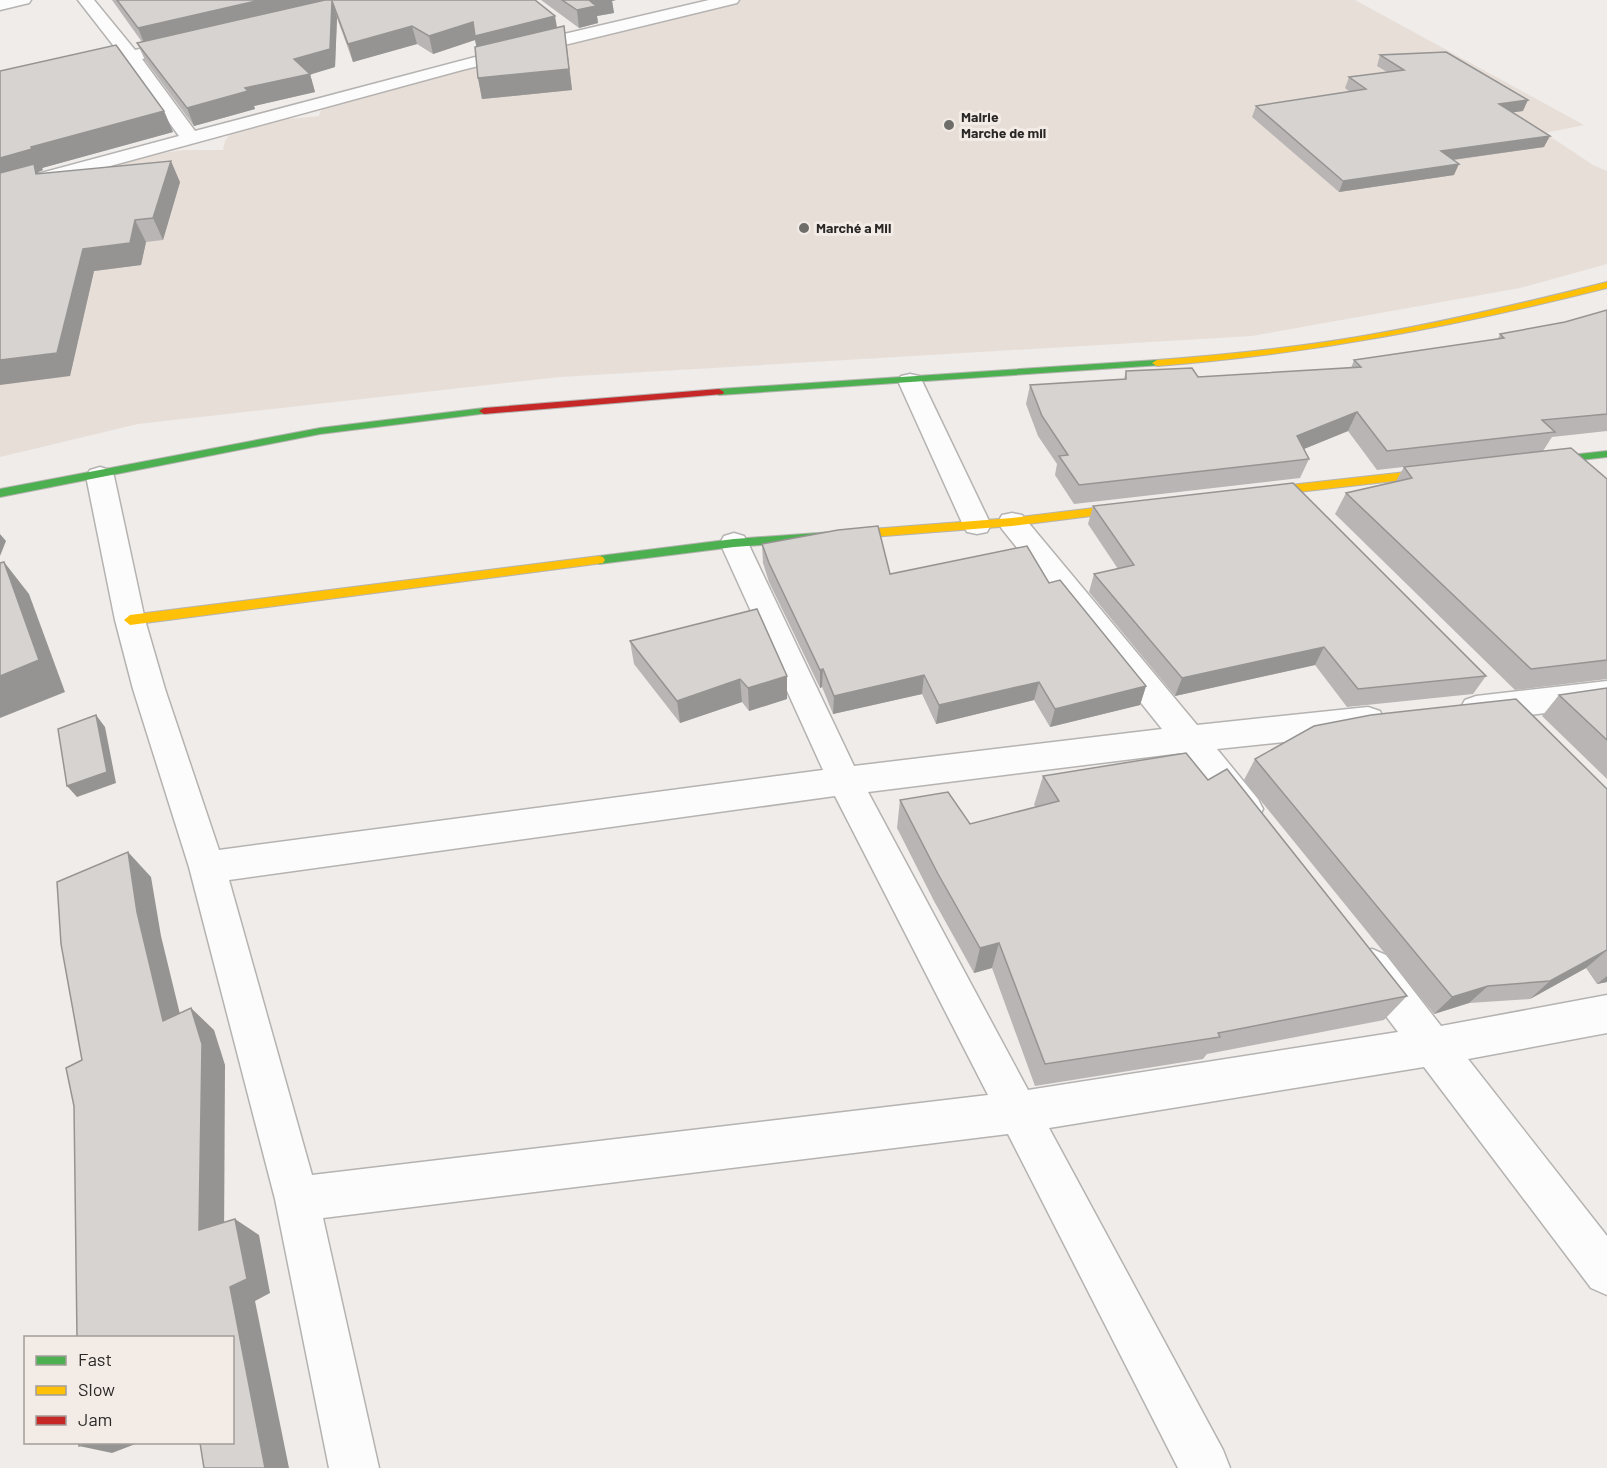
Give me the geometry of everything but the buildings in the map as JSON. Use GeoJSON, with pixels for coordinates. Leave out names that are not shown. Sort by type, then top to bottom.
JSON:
{"type":"FeatureCollection","features":[{"type":"Feature","properties":{"kind":"street"},"geometry":{"type":"LineString","coordinates":[[0,5],[23,0]]}},
{"type":"Feature","properties":{"kind":"street"},"geometry":{"type":"LineString","coordinates":[[86,0],[192,139]]}},
{"type":"Feature","properties":{"kind":"street"},"geometry":{"type":"LineString","coordinates":[[0,190],[577,36],[731,0]]}},
{"type":"Feature","properties":{"kind":"street"},"geometry":{"type":"LineString","coordinates":[[560,24],[577,36]]}},
{"type":"Feature","properties":{"kind":"street"},"geometry":{"type":"LineString","coordinates":[[0,87],[200,40]]}},
{"type":"Feature","properties":{"kind":"street"},"geometry":{"type":"LineString","coordinates":[[0,494],[100,476],[243,445],[408,419],[596,402],[910,381],[1272,352],[1410,330],[1607,285]]}},
{"type":"Feature","properties":{"kind":"street"},"geometry":{"type":"LineString","coordinates":[[910,381],[995,524],[1190,738],[1264,831]]}},
{"type":"Feature","properties":{"kind":"street"},"geometry":{"type":"LineString","coordinates":[[1515,464],[1607,454]]}},
{"type":"Feature","properties":{"kind":"street"},"geometry":{"type":"LineString","coordinates":[[1563,459],[1589,483]]}},
{"type":"Feature","properties":{"kind":"street"},"geometry":{"type":"LineString","coordinates":[[1244,494],[1456,471]]}},
{"type":"Feature","properties":{"kind":"street"},"geometry":{"type":"LineString","coordinates":[[100,476],[130,620],[149,689],[207,867],[297,1199],[354,1468]]}},
{"type":"Feature","properties":{"kind":"street"},"geometry":{"type":"LineString","coordinates":[[1290,489],[1315,514]]}},
{"type":"Feature","properties":{"kind":"street"},"geometry":{"type":"LineString","coordinates":[[130,620],[734,543],[995,524],[1151,506]]}},
{"type":"Feature","properties":{"kind":"street"},"geometry":{"type":"LineString","coordinates":[[734,543],[844,780],[1205,1468]]}},
{"type":"Feature","properties":{"kind":"street"},"geometry":{"type":"LineString","coordinates":[[1482,681],[1532,730]]}},
{"type":"Feature","properties":{"kind":"street"},"geometry":{"type":"LineString","coordinates":[[1448,712],[1607,693]]}},
{"type":"Feature","properties":{"kind":"street"},"geometry":{"type":"LineString","coordinates":[[207,867],[844,780],[1190,738],[1401,716]]}},
{"type":"Feature","properties":{"kind":"street"},"geometry":{"type":"LineString","coordinates":[[1353,944],[1435,1046],[1607,1272]]}},
{"type":"Feature","properties":{"kind":"street"},"geometry":{"type":"LineString","coordinates":[[297,1199],[1017,1112],[1435,1046],[1607,1014]]}},
{"type":"Feature","properties":{"kind":"shaded area","name":"Marché a Mil"},"geometry":{"type":"Polygon","coordinates":[[[737,0],[1355,0],[1584,125],[1545,133],[1593,165],[1607,171],[1607,264],[1520,288],[1252,336],[560,377],[138,424],[0,457],[0,191],[101,163],[183,150],[223,150],[225,141],[233,130],[247,123],[319,116],[324,101],[737,0]]]}},
{"type":"Feature","properties":{"kind":"traffic: fast"},"geometry":{"type":"LineString","coordinates":[[719,392],[1157,363]]}},
{"type":"Feature","properties":{"kind":"traffic: fast"},"geometry":{"type":"LineString","coordinates":[[0,493],[320,431],[484,411]]}},
{"type":"Feature","properties":{"kind":"traffic: fast"},"geometry":{"type":"LineString","coordinates":[[1535,462],[1607,454]]}},
{"type":"Feature","properties":{"kind":"traffic: fast"},"geometry":{"type":"LineString","coordinates":[[599,560],[734,543],[846,535]]}},
{"type":"Feature","properties":{"kind":"traffic: slow"},"geometry":{"type":"LineString","coordinates":[[1157,363],[1257,354],[1357,340],[1482,315],[1607,285]]}},
{"type":"Feature","properties":{"kind":"traffic: slow"},"geometry":{"type":"LineString","coordinates":[[1255,493],[1442,472]]}},
{"type":"Feature","properties":{"kind":"traffic: slow"},"geometry":{"type":"LineString","coordinates":[[846,535],[1012,522],[1135,507]]}},
{"type":"Feature","properties":{"kind":"traffic: slow"},"geometry":{"type":"LineString","coordinates":[[130,620],[599,560]]}},
{"type":"Feature","properties":{"kind":"traffic: jam"},"geometry":{"type":"LineString","coordinates":[[484,411],[719,392]]}},
{"type":"Feature","properties":{"kind":"place","name":"Mairie Marche de mil"},"geometry":{"type":"Point","coordinates":[949,125]}},
{"type":"Feature","properties":{"kind":"place","name":"Marché a Mil"},"geometry":{"type":"Point","coordinates":[804,228]}}]}
